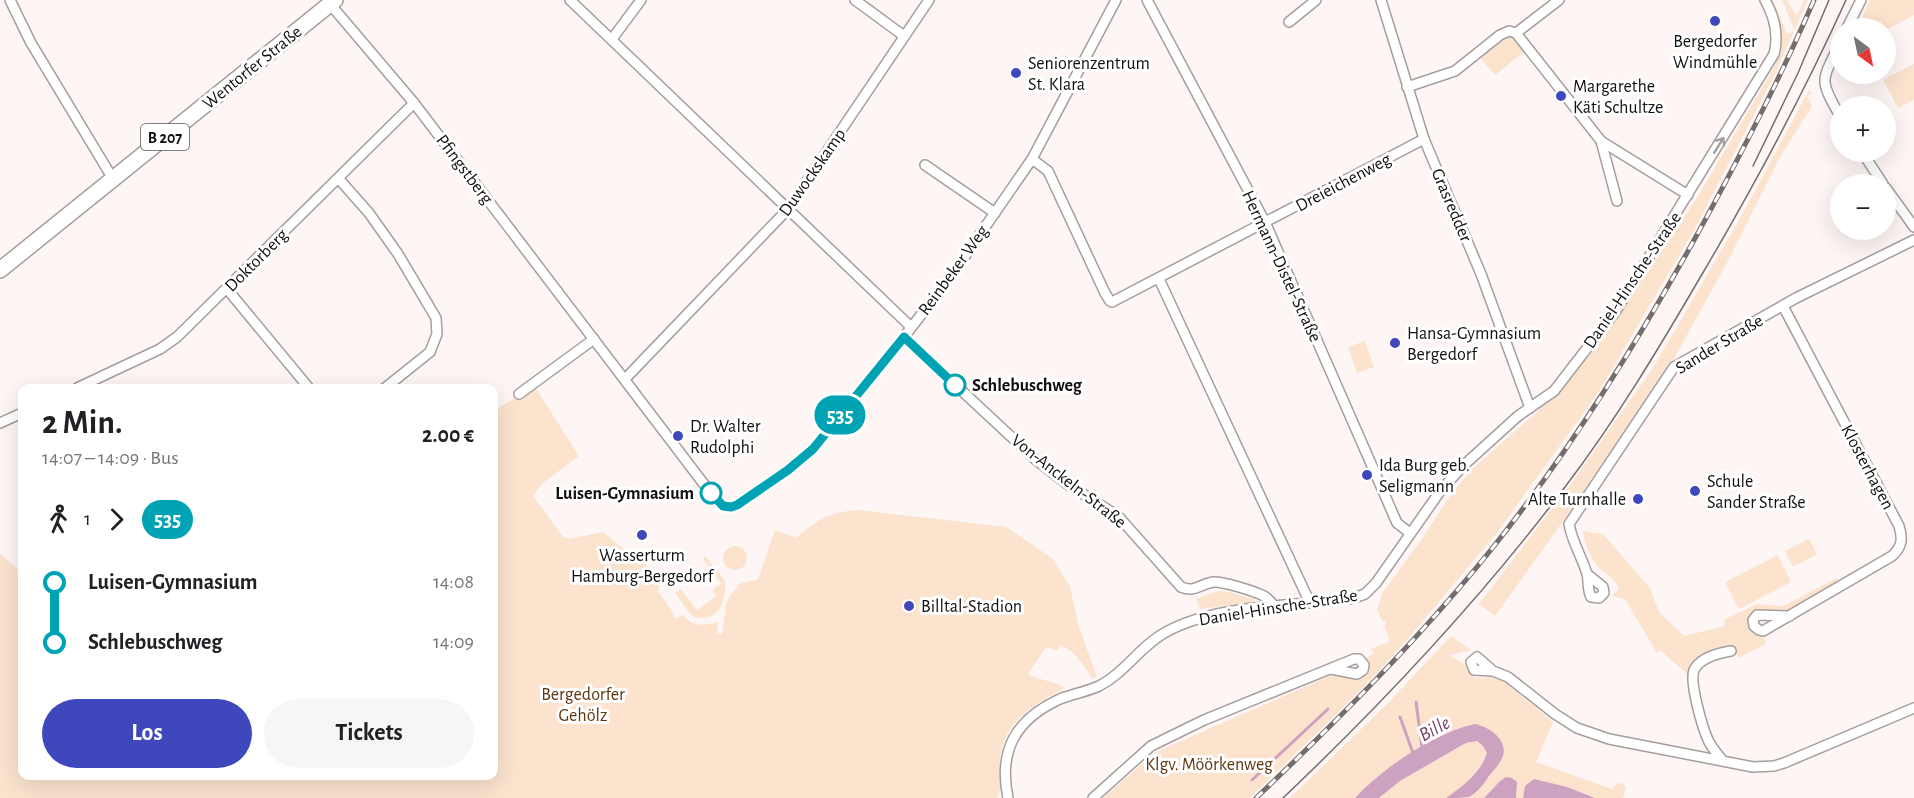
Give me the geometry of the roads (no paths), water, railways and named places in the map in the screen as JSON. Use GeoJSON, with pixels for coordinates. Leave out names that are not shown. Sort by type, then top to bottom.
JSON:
{"type":"FeatureCollection","features":[{"type":"Feature","properties":{"kind":"main road","name":"Wentorfer Straße"},"geometry":{"type":"LineString","coordinates":[[0,270],[332,2]]}},
{"type":"Feature","properties":{"kind":"street"},"geometry":{"type":"LineString","coordinates":[[10,0],[32,44],[113,179]]}},
{"type":"Feature","properties":{"kind":"street"},"geometry":{"type":"LineString","coordinates":[[570,0],[911,327]]}},
{"type":"Feature","properties":{"kind":"street"},"geometry":{"type":"LineString","coordinates":[[612,39],[641,0]]}},
{"type":"Feature","properties":{"kind":"street"},"geometry":{"type":"LineString","coordinates":[[855,0],[904,36]]}},
{"type":"Feature","properties":{"kind":"street","name":"Duwockskamp"},"geometry":{"type":"LineString","coordinates":[[625,379],[788,209],[929,0]]}},
{"type":"Feature","properties":{"kind":"street","name":"Reinbeker Weg"},"geometry":{"type":"LineString","coordinates":[[737,505],[788,470],[813,449],[954,272],[1032,159],[1116,0]]}},
{"type":"Feature","properties":{"kind":"street","name":"Hermann-Distel-Straße"},"geometry":{"type":"LineString","coordinates":[[1147,0],[1265,222],[1397,523],[1410,533]]}},
{"type":"Feature","properties":{"kind":"street"},"geometry":{"type":"LineString","coordinates":[[1289,22],[1316,0]]}},
{"type":"Feature","properties":{"kind":"street","name":"Grasredder"},"geometry":{"type":"LineString","coordinates":[[1381,0],[1424,139],[1481,274],[1530,408]]}},
{"type":"Feature","properties":{"kind":"street"},"geometry":{"type":"LineString","coordinates":[[1516,33],[1559,0]]}},
{"type":"Feature","properties":{"kind":"street","name":"Daniel-Hinsche-Straße"},"geometry":{"type":"LineString","coordinates":[[1008,798],[1004,767],[1007,752],[1014,736],[1027,720],[1043,708],[1061,699],[1097,686],[1115,676],[1139,651],[1166,632],[1192,620],[1228,612],[1354,598],[1365,594],[1392,562],[1441,490],[1464,465],[1518,416],[1554,391],[1608,321],[1770,63],[1776,45],[1774,26],[1765,0]]}},
{"type":"Feature","properties":{"kind":"street"},"geometry":{"type":"LineString","coordinates":[[1852,18],[1861,0]]}},
{"type":"Feature","properties":{"kind":"street","name":"Pfingstberg"},"geometry":{"type":"LineString","coordinates":[[332,2],[414,103],[716,500],[726,508],[737,505]]}},
{"type":"Feature","properties":{"kind":"street"},"geometry":{"type":"LineString","coordinates":[[1407,87],[1455,71],[1500,35],[1509,31],[1516,33],[1601,141],[1688,195]]}},
{"type":"Feature","properties":{"kind":"street"},"geometry":{"type":"LineString","coordinates":[[1830,67],[1824,81],[1830,98]]}},
{"type":"Feature","properties":{"kind":"street","name":"Doktorberg"},"geometry":{"type":"LineString","coordinates":[[86,384],[159,350],[177,337],[414,103]]}},
{"type":"Feature","properties":{"kind":"street","name":"Dreieichenweg"},"geometry":{"type":"LineString","coordinates":[[1032,159],[1048,171],[1105,293],[1110,301],[1114,302],[1424,139]]}},
{"type":"Feature","properties":{"kind":"street"},"geometry":{"type":"LineString","coordinates":[[1601,141],[1617,201]]}},
{"type":"Feature","properties":{"kind":"street","name":"Reinbeker Weg"},"geometry":{"type":"LineString","coordinates":[[925,165],[994,213]]}},
{"type":"Feature","properties":{"kind":"street"},"geometry":{"type":"LineString","coordinates":[[338,178],[369,213],[398,254],[436,318],[437,334],[430,352],[390,384]]}},
{"type":"Feature","properties":{"kind":"street"},"geometry":{"type":"LineString","coordinates":[[1896,202],[1914,227]]}},
{"type":"Feature","properties":{"kind":"street","name":"Sander Straße"},"geometry":{"type":"LineString","coordinates":[[1587,574],[1571,537],[1569,524],[1674,368],[1783,306],[1914,240]]}},
{"type":"Feature","properties":{"kind":"street"},"geometry":{"type":"LineString","coordinates":[[1159,279],[1310,603]]}},
{"type":"Feature","properties":{"kind":"street"},"geometry":{"type":"LineString","coordinates":[[227,289],[306,384]]}},
{"type":"Feature","properties":{"kind":"street","name":"Klosterhagen"},"geometry":{"type":"LineString","coordinates":[[1783,306],[1899,526],[1902,536],[1898,551],[1892,556],[1790,616]]}},
{"type":"Feature","properties":{"kind":"street","name":"Von-Anckeln-Straße"},"geometry":{"type":"LineString","coordinates":[[904,337],[1035,459],[1067,484],[1118,516],[1181,587],[1188,590],[1197,589],[1211,582],[1220,582],[1266,596],[1274,606]]}},
{"type":"Feature","properties":{"kind":"street"},"geometry":{"type":"LineString","coordinates":[[519,394],[594,339]]}},
{"type":"Feature","properties":{"kind":"street"},"geometry":{"type":"LineString","coordinates":[[0,423],[18,415]]}},
{"type":"Feature","properties":{"kind":"street"},"geometry":{"type":"LineString","coordinates":[[1723,761],[1708,741],[1692,677],[1697,666],[1708,658],[1731,651]]}},
{"type":"Feature","properties":{"kind":"street"},"geometry":{"type":"LineString","coordinates":[[1093,798],[1150,746],[1204,720],[1354,659],[1363,661]]}},
{"type":"Feature","properties":{"kind":"street"},"geometry":{"type":"LineString","coordinates":[[1493,671],[1508,677],[1555,714],[1577,728],[1609,739],[1754,767],[1774,766],[1914,708]]}},
{"type":"Feature","properties":{"kind":"waterway","name":"Bille"},"geometry":{"type":"LineString","coordinates":[[1416,702],[1422,747]]}},
{"type":"Feature","properties":{"kind":"waterway"},"geometry":{"type":"LineString","coordinates":[[1252,780],[1328,709]]}},
{"type":"Feature","properties":{"kind":"waterway"},"geometry":{"type":"LineString","coordinates":[[1400,717],[1413,753]]}},
{"type":"Feature","properties":{"kind":"tram line"},"geometry":{"type":"LineString","coordinates":[[1753,166],[1798,73],[1829,0]]}},
{"type":"Feature","properties":{"kind":"tram line"},"geometry":{"type":"LineString","coordinates":[[1283,798],[1395,687],[1465,609],[1533,529],[1584,462],[1653,357],[1740,208],[1795,105],[1846,0]]}},
{"type":"Feature","properties":{"kind":"railway"},"geometry":{"type":"LineString","coordinates":[[1256,798],[1347,709],[1435,616],[1518,516],[1570,443],[1643,329],[1705,220],[1770,96],[1814,0]]}},
{"type":"Feature","properties":{"kind":"place","name":"Bergedorfer Windmühle"},"geometry":{"type":"Point","coordinates":[1715,21]}},
{"type":"Feature","properties":{"kind":"place","name":"Seniorenzentrum St. Klara"},"geometry":{"type":"Point","coordinates":[1016,73]}},
{"type":"Feature","properties":{"kind":"place","name":"Margarethe Käti Schultze"},"geometry":{"type":"Point","coordinates":[1561,96]}},
{"type":"Feature","properties":{"kind":"place","name":"Hansa-Gymnasium Bergedorf"},"geometry":{"type":"Point","coordinates":[1395,343]}},
{"type":"Feature","properties":{"kind":"place","name":"Schlebuschweg"},"geometry":{"type":"Point","coordinates":[955,385]}},
{"type":"Feature","properties":{"kind":"place","name":"Dr. Walter Rudolphi"},"geometry":{"type":"Point","coordinates":[678,436]}},
{"type":"Feature","properties":{"kind":"place","name":"Ida Burg geb. Seligmann"},"geometry":{"type":"Point","coordinates":[1367,475]}},
{"type":"Feature","properties":{"kind":"place","name":"Schule Sander Straße"},"geometry":{"type":"Point","coordinates":[1695,491]}},
{"type":"Feature","properties":{"kind":"place","name":"Luisen-Gymnasium"},"geometry":{"type":"Point","coordinates":[711,493]}},
{"type":"Feature","properties":{"kind":"place","name":"Alte Turnhalle"},"geometry":{"type":"Point","coordinates":[1638,499]}},
{"type":"Feature","properties":{"kind":"place","name":"Wasserturm Hamburg-Bergedorf"},"geometry":{"type":"Point","coordinates":[642,535]}},
{"type":"Feature","properties":{"kind":"place","name":"Billtal-Stadion"},"geometry":{"type":"Point","coordinates":[909,606]}},
{"type":"Feature","properties":{"kind":"park label","name":"Bergedorfer Gehölz"},"geometry":{"type":"Point","coordinates":[583,704]}},
{"type":"Feature","properties":{"kind":"park label","name":"Klgv. Möörkenweg"},"geometry":{"type":"Point","coordinates":[1209,764]}}]}
